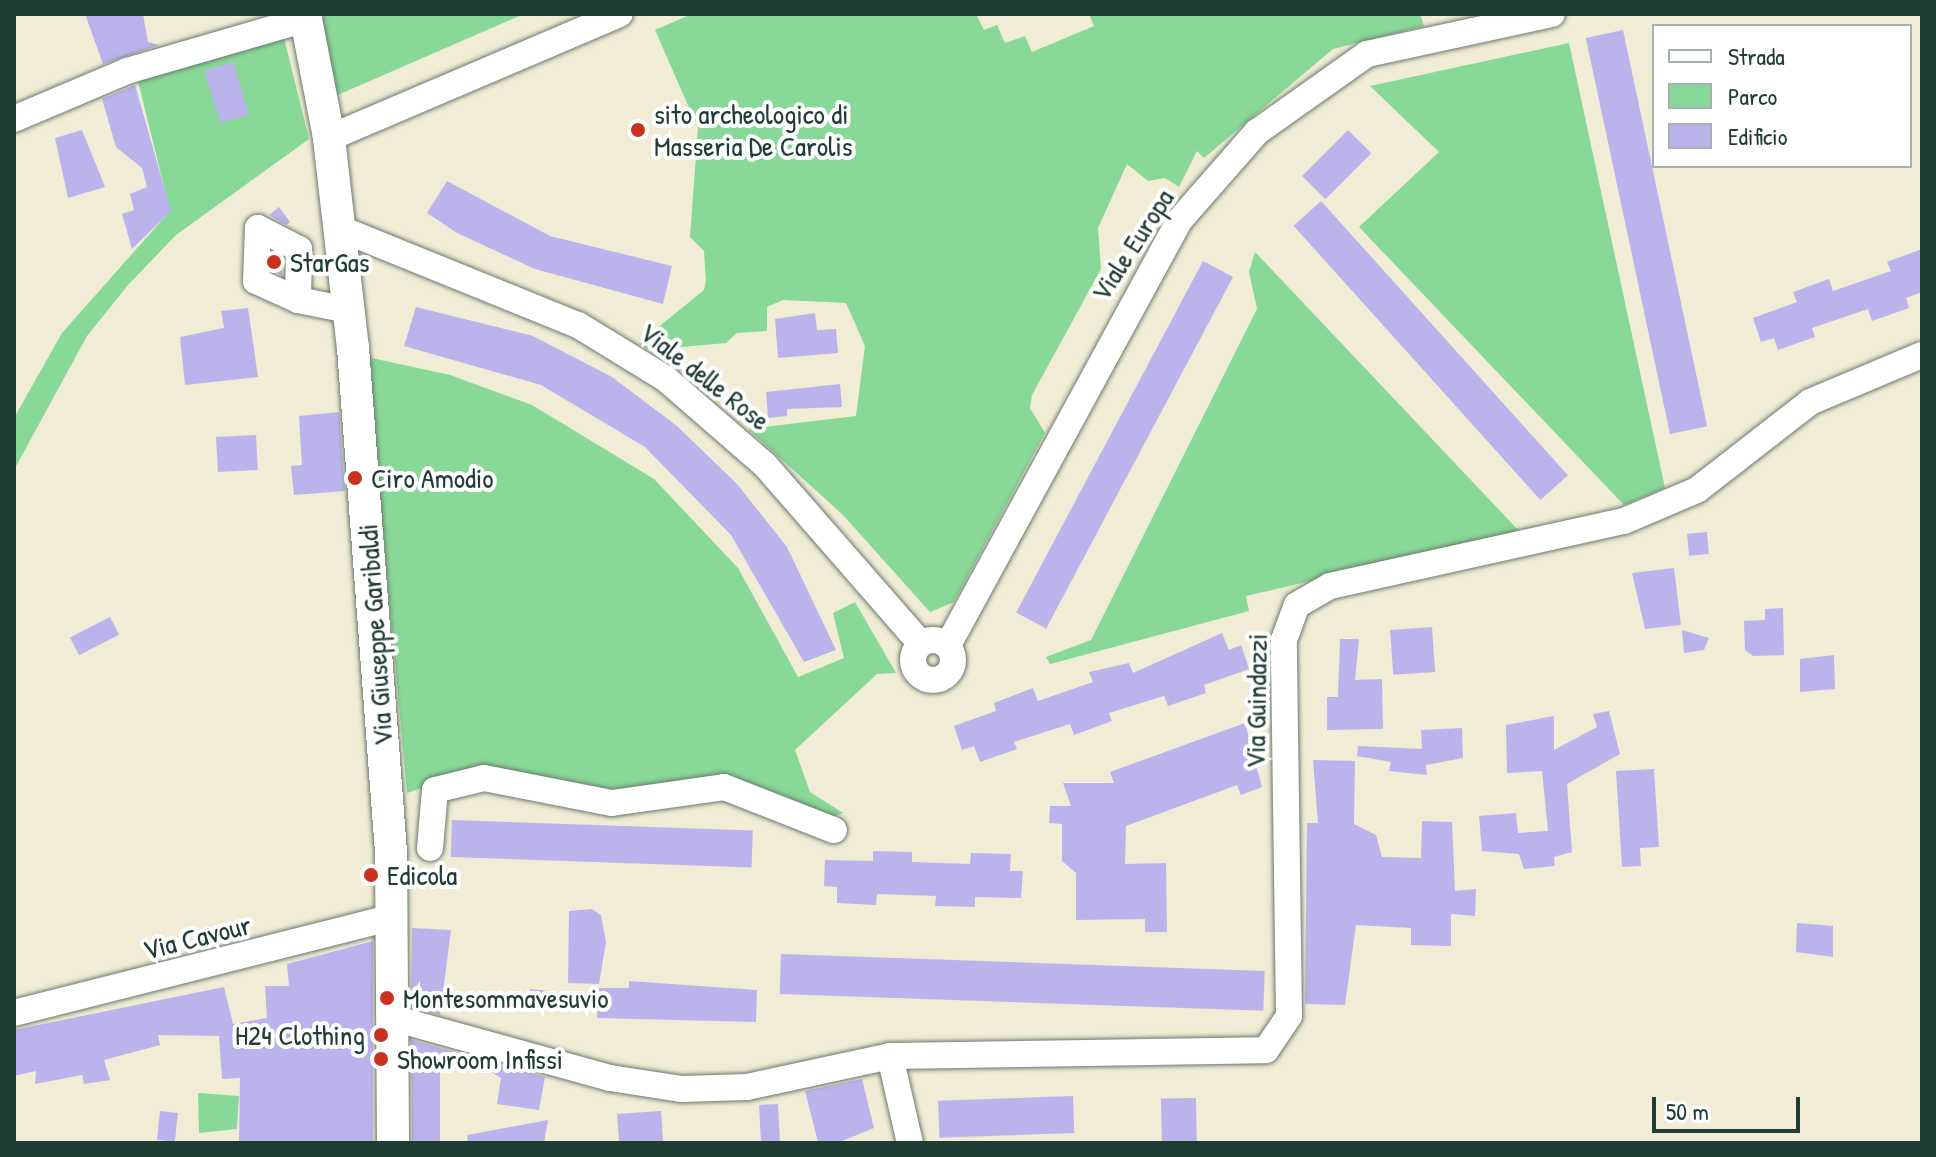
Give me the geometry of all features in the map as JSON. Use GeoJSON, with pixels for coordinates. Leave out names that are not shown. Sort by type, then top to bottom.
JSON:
{"type":"FeatureCollection","features":[{"type":"Feature","properties":{"kind":"main road","name":"Via Giuseppe Garibaldi"},"geometry":{"type":"LineString","coordinates":[[305,16],[329,138],[348,310],[394,917],[396,1019],[393,1143]]}},
{"type":"Feature","properties":{"kind":"street"},"geometry":{"type":"LineString","coordinates":[[329,138],[620,14]]}},
{"type":"Feature","properties":{"kind":"street","name":"Viale Europa"},"geometry":{"type":"LineString","coordinates":[[921,644],[913,663],[933,681],[952,668],[948,645],[1164,246],[1257,132],[1367,54],[1552,14]]}},
{"type":"Feature","properties":{"kind":"street"},"geometry":{"type":"LineString","coordinates":[[14,119],[127,71],[305,16]]}},
{"type":"Feature","properties":{"kind":"street","name":"Viale delle Rose"},"geometry":{"type":"LineString","coordinates":[[341,229],[578,325],[666,379],[765,465],[921,644]]}},
{"type":"Feature","properties":{"kind":"street"},"geometry":{"type":"LineString","coordinates":[[298,300],[348,310]]}},
{"type":"Feature","properties":{"kind":"street","name":"Via Guindazzi"},"geometry":{"type":"LineString","coordinates":[[396,1019],[610,1078],[682,1089],[747,1087],[890,1056],[1266,1050],[1289,1016],[1284,640],[1297,605],[1330,586],[1624,521],[1697,490],[1810,402],[1922,355]]}},
{"type":"Feature","properties":{"kind":"street"},"geometry":{"type":"LineString","coordinates":[[921,644],[948,645]]}},
{"type":"Feature","properties":{"kind":"street"},"geometry":{"type":"LineString","coordinates":[[430,848],[435,790],[484,778],[612,803],[724,787],[834,830]]}},
{"type":"Feature","properties":{"kind":"street","name":"Via Cavour"},"geometry":{"type":"LineString","coordinates":[[14,1013],[394,917]]}},
{"type":"Feature","properties":{"kind":"street"},"geometry":{"type":"LineString","coordinates":[[890,1056],[910,1143]]}},
{"type":"Feature","properties":{"kind":"green space"},"geometry":{"type":"Polygon","coordinates":[[[328,14],[524,14],[333,97],[318,20],[328,14]]]}},
{"type":"Feature","properties":{"kind":"green space"},"geometry":{"type":"Polygon","coordinates":[[[692,14],[976,14],[984,30],[997,25],[1005,43],[1025,36],[1032,52],[1094,26],[1089,14],[1420,14],[1424,26],[1333,49],[1204,158],[1197,151],[1179,187],[1165,178],[1148,181],[1127,164],[1098,228],[1101,269],[1032,395],[1030,408],[1045,433],[954,602],[930,612],[842,514],[748,429],[856,416],[865,346],[846,303],[783,300],[767,307],[767,331],[737,333],[726,343],[649,350],[639,343],[704,290],[706,280],[704,251],[690,237],[698,128],[655,30],[692,14]]]}},
{"type":"Feature","properties":{"kind":"green space"},"geometry":{"type":"Polygon","coordinates":[[[283,34],[309,139],[176,235],[128,285],[87,336],[14,470],[14,418],[62,333],[170,211],[137,77],[283,34]]]}},
{"type":"Feature","properties":{"kind":"green space"},"geometry":{"type":"Polygon","coordinates":[[[1569,43],[1665,488],[1624,505],[1359,227],[1439,152],[1370,86],[1569,43]]]}},
{"type":"Feature","properties":{"kind":"green space"},"geometry":{"type":"Polygon","coordinates":[[[1255,252],[1520,532],[1246,596],[1249,611],[1050,664],[1046,657],[1091,640],[1257,309],[1249,272],[1255,252]]]}},
{"type":"Feature","properties":{"kind":"green space"},"geometry":{"type":"Polygon","coordinates":[[[367,357],[450,375],[532,405],[654,479],[738,568],[798,677],[844,658],[833,613],[855,602],[896,673],[877,674],[795,750],[810,792],[843,813],[829,818],[744,786],[601,797],[430,785],[407,793],[367,357]]]}},
{"type":"Feature","properties":{"kind":"green space"},"geometry":{"type":"Polygon","coordinates":[[[198,1093],[239,1096],[237,1129],[199,1133],[198,1093]]]}},
{"type":"Feature","properties":{"kind":"building"},"geometry":{"type":"Polygon","coordinates":[[[85,14],[143,14],[148,42],[159,45],[103,64],[85,14]]]}},
{"type":"Feature","properties":{"kind":"building"},"geometry":{"type":"Polygon","coordinates":[[[1623,30],[1707,426],[1670,434],[1586,38],[1623,30]]]}},
{"type":"Feature","properties":{"kind":"building"},"geometry":{"type":"Polygon","coordinates":[[[233,62],[249,115],[220,123],[204,71],[233,62]]]}},
{"type":"Feature","properties":{"kind":"building"},"geometry":{"type":"Polygon","coordinates":[[[135,85],[171,211],[132,249],[122,214],[134,210],[130,194],[147,187],[142,168],[116,147],[102,99],[135,85]]]}},
{"type":"Feature","properties":{"kind":"building"},"geometry":{"type":"Polygon","coordinates":[[[82,130],[105,187],[68,198],[55,138],[82,130]]]}},
{"type":"Feature","properties":{"kind":"building"},"geometry":{"type":"Polygon","coordinates":[[[1348,130],[1371,153],[1325,199],[1302,176],[1348,130]]]}},
{"type":"Feature","properties":{"kind":"building"},"geometry":{"type":"Polygon","coordinates":[[[447,181],[550,236],[672,266],[663,304],[535,269],[457,233],[427,213],[447,181]]]}},
{"type":"Feature","properties":{"kind":"building"},"geometry":{"type":"Polygon","coordinates":[[[1321,201],[1568,475],[1540,500],[1294,226],[1321,201]]]}},
{"type":"Feature","properties":{"kind":"building"},"geometry":{"type":"Polygon","coordinates":[[[279,207],[290,222],[286,225],[269,215],[279,207]]]}},
{"type":"Feature","properties":{"kind":"building"},"geometry":{"type":"Polygon","coordinates":[[[1922,249],[1922,292],[1906,298],[1909,308],[1872,321],[1868,309],[1812,328],[1815,337],[1778,350],[1774,338],[1761,342],[1753,318],[1797,302],[1793,292],[1829,279],[1833,291],[1891,271],[1887,262],[1922,249]]]}},
{"type":"Feature","properties":{"kind":"building"},"geometry":{"type":"Polygon","coordinates":[[[273,254],[283,259],[282,275],[272,271],[273,254]]]}},
{"type":"Feature","properties":{"kind":"building"},"geometry":{"type":"Polygon","coordinates":[[[1203,261],[1233,277],[1046,628],[1016,612],[1203,261]]]}},
{"type":"Feature","properties":{"kind":"building"},"geometry":{"type":"Polygon","coordinates":[[[416,307],[533,336],[612,377],[677,426],[737,484],[787,547],[836,650],[804,662],[731,535],[645,447],[541,385],[404,346],[416,307]]]}},
{"type":"Feature","properties":{"kind":"building"},"geometry":{"type":"Polygon","coordinates":[[[248,308],[258,377],[185,385],[180,337],[224,328],[221,311],[248,308]]]}},
{"type":"Feature","properties":{"kind":"building"},"geometry":{"type":"Polygon","coordinates":[[[815,313],[817,330],[836,329],[838,353],[778,358],[775,319],[815,313]]]}},
{"type":"Feature","properties":{"kind":"building"},"geometry":{"type":"Polygon","coordinates":[[[840,384],[842,407],[787,409],[787,416],[768,418],[766,392],[840,384]]]}},
{"type":"Feature","properties":{"kind":"building"},"geometry":{"type":"Polygon","coordinates":[[[339,412],[345,491],[294,495],[291,466],[302,465],[299,416],[339,412]]]}},
{"type":"Feature","properties":{"kind":"building"},"geometry":{"type":"Polygon","coordinates":[[[256,435],[258,470],[218,472],[216,437],[256,435]]]}},
{"type":"Feature","properties":{"kind":"building"},"geometry":{"type":"Polygon","coordinates":[[[1707,532],[1709,554],[1689,556],[1687,534],[1707,532]]]}},
{"type":"Feature","properties":{"kind":"building"},"geometry":{"type":"Polygon","coordinates":[[[1674,568],[1681,625],[1645,629],[1632,573],[1674,568]]]}},
{"type":"Feature","properties":{"kind":"building"},"geometry":{"type":"Polygon","coordinates":[[[1783,608],[1784,655],[1753,656],[1745,650],[1744,621],[1765,620],[1765,609],[1783,608]]]}},
{"type":"Feature","properties":{"kind":"building"},"geometry":{"type":"Polygon","coordinates":[[[110,617],[119,635],[79,655],[70,637],[110,617]]]}},
{"type":"Feature","properties":{"kind":"building"},"geometry":{"type":"Polygon","coordinates":[[[1432,627],[1435,672],[1393,675],[1390,630],[1432,627]]]}},
{"type":"Feature","properties":{"kind":"building"},"geometry":{"type":"Polygon","coordinates":[[[1682,630],[1709,638],[1704,650],[1684,653],[1682,630]]]}},
{"type":"Feature","properties":{"kind":"building"},"geometry":{"type":"Polygon","coordinates":[[[1222,633],[1229,650],[1241,645],[1249,669],[1204,685],[1206,693],[1168,706],[1164,696],[1109,713],[1112,721],[1074,735],[1070,724],[1014,742],[1017,749],[980,762],[974,746],[962,750],[954,726],[996,711],[994,703],[1033,688],[1038,701],[1093,682],[1089,672],[1129,663],[1133,673],[1222,633]]]}},
{"type":"Feature","properties":{"kind":"building"},"geometry":{"type":"Polygon","coordinates":[[[1340,639],[1359,639],[1355,680],[1382,679],[1383,729],[1327,730],[1327,697],[1338,697],[1340,639]]]}},
{"type":"Feature","properties":{"kind":"building"},"geometry":{"type":"Polygon","coordinates":[[[1834,655],[1835,689],[1800,692],[1800,659],[1834,655]]]}},
{"type":"Feature","properties":{"kind":"building"},"geometry":{"type":"Polygon","coordinates":[[[1268,702],[1269,716],[1254,719],[1253,704],[1268,702]]]}},
{"type":"Feature","properties":{"kind":"building"},"geometry":{"type":"Polygon","coordinates":[[[1609,711],[1620,754],[1567,784],[1572,852],[1554,857],[1555,866],[1524,869],[1519,854],[1482,851],[1479,816],[1516,813],[1518,833],[1548,831],[1542,771],[1507,773],[1506,725],[1554,716],[1554,750],[1597,727],[1593,714],[1609,711]]]}},
{"type":"Feature","properties":{"kind":"building"},"geometry":{"type":"Polygon","coordinates":[[[1245,723],[1262,787],[1241,795],[1237,785],[1126,826],[1125,864],[1166,863],[1167,932],[1145,932],[1145,919],[1076,920],[1076,873],[1062,861],[1062,824],[1049,823],[1050,806],[1071,806],[1063,783],[1114,783],[1110,772],[1245,723]]]}},
{"type":"Feature","properties":{"kind":"building"},"geometry":{"type":"Polygon","coordinates":[[[1462,728],[1463,758],[1426,765],[1427,775],[1389,771],[1391,762],[1357,756],[1358,746],[1422,749],[1421,730],[1462,728]]]}},
{"type":"Feature","properties":{"kind":"building"},"geometry":{"type":"Polygon","coordinates":[[[1313,760],[1355,761],[1354,824],[1376,835],[1382,857],[1421,858],[1422,821],[1452,822],[1455,891],[1476,889],[1475,916],[1451,914],[1451,946],[1411,945],[1411,928],[1356,925],[1345,1005],[1305,1004],[1307,823],[1318,823],[1313,760]]]}},
{"type":"Feature","properties":{"kind":"building"},"geometry":{"type":"Polygon","coordinates":[[[1654,769],[1659,847],[1640,848],[1641,866],[1622,867],[1616,771],[1654,769]]]}},
{"type":"Feature","properties":{"kind":"building"},"geometry":{"type":"Polygon","coordinates":[[[452,820],[753,831],[752,867],[451,857],[452,820]]]}},
{"type":"Feature","properties":{"kind":"building"},"geometry":{"type":"Polygon","coordinates":[[[873,851],[912,852],[912,862],[970,864],[971,853],[1011,854],[1010,871],[1023,871],[1021,898],[975,897],[975,907],[935,906],[936,896],[877,894],[876,905],[837,903],[837,887],[824,886],[825,860],[873,861],[873,851]]]}},
{"type":"Feature","properties":{"kind":"building"},"geometry":{"type":"Polygon","coordinates":[[[592,909],[601,915],[606,942],[599,984],[568,983],[569,911],[592,909]]]}},
{"type":"Feature","properties":{"kind":"building"},"geometry":{"type":"Polygon","coordinates":[[[1797,923],[1833,926],[1833,957],[1796,952],[1797,923]]]}},
{"type":"Feature","properties":{"kind":"building"},"geometry":{"type":"Polygon","coordinates":[[[412,928],[451,930],[440,1015],[411,1007],[412,928]]]}},
{"type":"Feature","properties":{"kind":"building"},"geometry":{"type":"Polygon","coordinates":[[[373,941],[373,1143],[239,1143],[240,1078],[222,1079],[219,1036],[158,1035],[160,1045],[104,1060],[110,1080],[84,1084],[82,1075],[35,1084],[36,1071],[14,1076],[14,1030],[224,987],[233,1024],[267,1018],[265,986],[289,986],[287,964],[373,941]]]}},
{"type":"Feature","properties":{"kind":"building"},"geometry":{"type":"Polygon","coordinates":[[[781,954],[1265,971],[1263,1011],[780,994],[781,954]]]}},
{"type":"Feature","properties":{"kind":"building"},"geometry":{"type":"Polygon","coordinates":[[[629,981],[757,990],[756,1022],[597,1018],[599,988],[629,988],[629,981]]]}},
{"type":"Feature","properties":{"kind":"building"},"geometry":{"type":"Polygon","coordinates":[[[530,989],[549,991],[547,1008],[528,1006],[530,989]]]}},
{"type":"Feature","properties":{"kind":"building"},"geometry":{"type":"Polygon","coordinates":[[[411,1040],[545,1077],[539,1110],[497,1104],[501,1078],[474,1061],[440,1056],[440,1143],[412,1143],[411,1040]]]}},
{"type":"Feature","properties":{"kind":"building"},"geometry":{"type":"Polygon","coordinates":[[[862,1079],[874,1128],[837,1143],[818,1142],[805,1091],[862,1079]]]}},
{"type":"Feature","properties":{"kind":"building"},"geometry":{"type":"Polygon","coordinates":[[[1073,1096],[1074,1133],[939,1138],[938,1101],[1073,1096]]]}},
{"type":"Feature","properties":{"kind":"building"},"geometry":{"type":"Polygon","coordinates":[[[1196,1098],[1197,1143],[1162,1143],[1161,1099],[1196,1098]]]}},
{"type":"Feature","properties":{"kind":"building"},"geometry":{"type":"Polygon","coordinates":[[[778,1104],[780,1143],[761,1143],[759,1105],[778,1104]]]}},
{"type":"Feature","properties":{"kind":"building"},"geometry":{"type":"Polygon","coordinates":[[[160,1111],[178,1113],[175,1142],[157,1140],[160,1111]]]}},
{"type":"Feature","properties":{"kind":"building"},"geometry":{"type":"Polygon","coordinates":[[[661,1111],[663,1143],[619,1143],[617,1114],[661,1111]]]}},
{"type":"Feature","properties":{"kind":"building"},"geometry":{"type":"Polygon","coordinates":[[[548,1120],[544,1143],[468,1143],[467,1135],[548,1120]]]}},
{"type":"Feature","properties":{"kind":"place","name":"sito archeologico di Masseria De Carolis"},"geometry":{"type":"Point","coordinates":[638,130]}},
{"type":"Feature","properties":{"kind":"place","name":"StarGas"},"geometry":{"type":"Point","coordinates":[274,262]}},
{"type":"Feature","properties":{"kind":"place","name":"Ciro Amodio"},"geometry":{"type":"Point","coordinates":[355,478]}},
{"type":"Feature","properties":{"kind":"place","name":"Edicola"},"geometry":{"type":"Point","coordinates":[371,875]}},
{"type":"Feature","properties":{"kind":"place","name":"Montesommavesuvio"},"geometry":{"type":"Point","coordinates":[387,998]}},
{"type":"Feature","properties":{"kind":"place","name":"H24 Clothing"},"geometry":{"type":"Point","coordinates":[381,1035]}},
{"type":"Feature","properties":{"kind":"place","name":"Showroom Infissi"},"geometry":{"type":"Point","coordinates":[381,1059]}}]}
